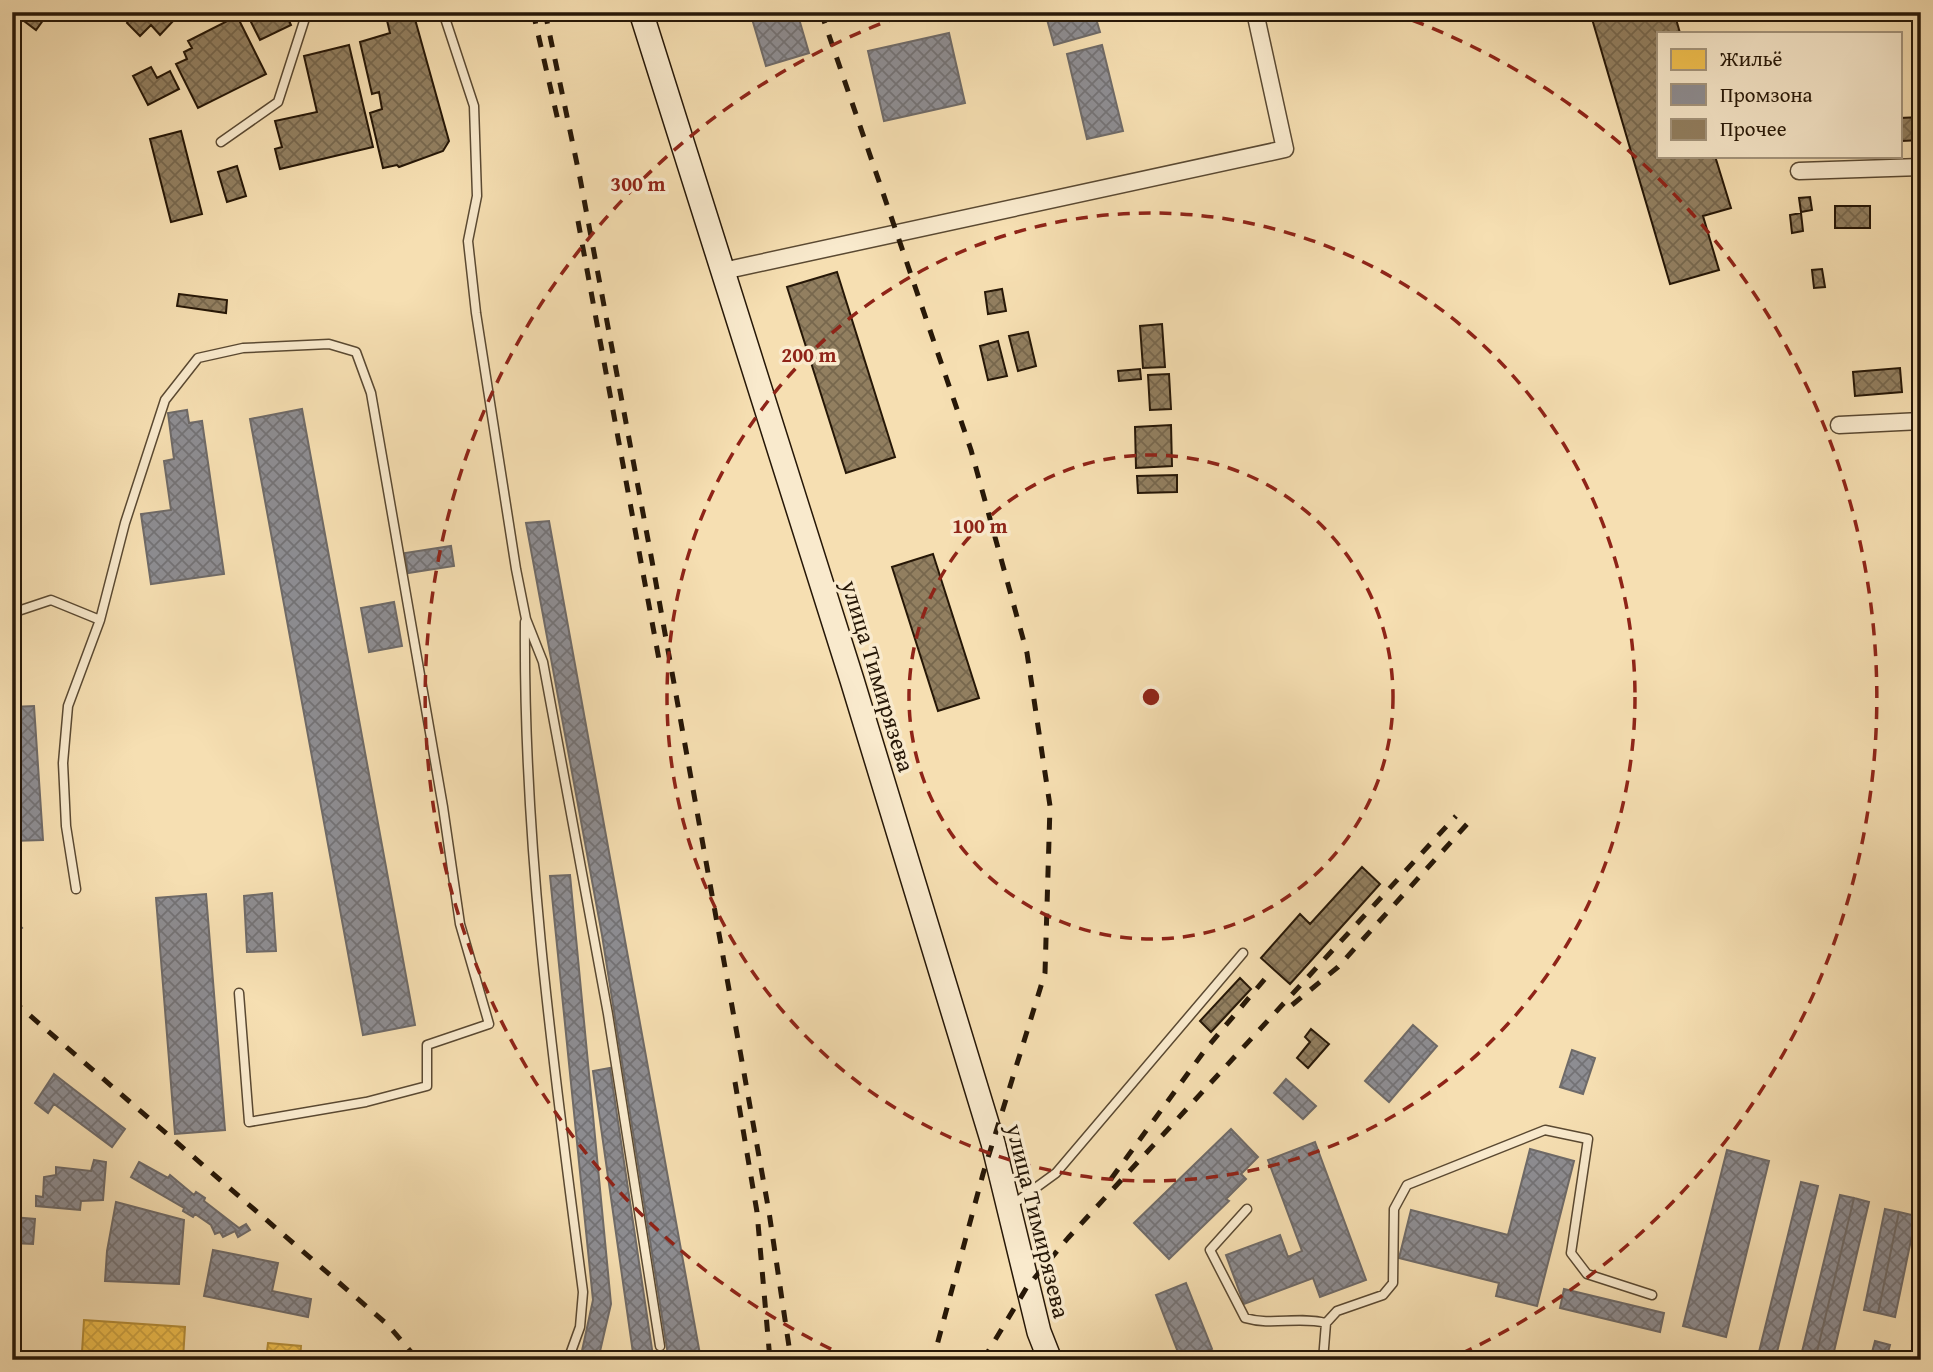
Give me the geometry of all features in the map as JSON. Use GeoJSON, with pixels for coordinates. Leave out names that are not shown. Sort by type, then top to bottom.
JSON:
{"type":"FeatureCollection","features":[{"type":"Feature","properties":{"kind":"main road","name":"улица Тимирязева"},"geometry":{"type":"LineString","coordinates":[[641,12],[864,720],[989,1129],[1039,1332],[1049,1360]]}},
{"type":"Feature","properties":{"kind":"street"},"geometry":{"type":"LineString","coordinates":[[723,271],[1285,149],[1255,12]]}},
{"type":"Feature","properties":{"kind":"street"},"geometry":{"type":"LineString","coordinates":[[1799,171],[1921,167]]}},
{"type":"Feature","properties":{"kind":"street"},"geometry":{"type":"LineString","coordinates":[[1839,425],[1921,421]]}},
{"type":"Feature","properties":{"kind":"lane"},"geometry":{"type":"LineString","coordinates":[[221,142],[278,102],[307,12]]}},
{"type":"Feature","properties":{"kind":"lane"},"geometry":{"type":"LineString","coordinates":[[443,12],[474,106],[477,196],[468,241],[498,470],[526,619],[546,675],[607,1014],[660,1346]]}},
{"type":"Feature","properties":{"kind":"lane"},"geometry":{"type":"LineString","coordinates":[[76,889],[66,826],[65,740],[68,706],[100,620],[125,523],[165,400],[198,358],[243,348],[329,344],[356,352],[371,393],[443,807],[460,924],[489,1024],[427,1045],[427,1086],[366,1102],[249,1122],[239,993]]}},
{"type":"Feature","properties":{"kind":"lane"},"geometry":{"type":"LineString","coordinates":[[12,613],[51,600],[100,620]]}},
{"type":"Feature","properties":{"kind":"lane"},"geometry":{"type":"LineString","coordinates":[[526,619],[525,701],[530,816],[554,1070],[583,1292],[580,1327],[568,1360]]}},
{"type":"Feature","properties":{"kind":"lane"},"geometry":{"type":"LineString","coordinates":[[1008,1208],[1056,1173],[1243,953]]}},
{"type":"Feature","properties":{"kind":"lane"},"geometry":{"type":"LineString","coordinates":[[1323,1360],[1326,1323],[1337,1311],[1383,1295],[1392,1283],[1394,1209],[1407,1185],[1545,1130],[1588,1139],[1572,1253],[1587,1274],[1652,1295]]}},
{"type":"Feature","properties":{"kind":"lane"},"geometry":{"type":"LineString","coordinates":[[1247,1209],[1210,1251],[1245,1318],[1259,1323],[1306,1318],[1326,1323]]}},
{"type":"Feature","properties":{"kind":"building: Жильё"},"geometry":{"type":"Polygon","coordinates":[[[84,1320],[185,1327],[183,1359],[82,1352],[84,1320]]]}},
{"type":"Feature","properties":{"kind":"building: Жильё"},"geometry":{"type":"Polygon","coordinates":[[[268,1343],[301,1346],[300,1360],[266,1360],[268,1343]]]}},
{"type":"Feature","properties":{"kind":"building: Промзона"},"geometry":{"type":"Polygon","coordinates":[[[750,12],[797,12],[809,53],[766,66],[750,12]]]}},
{"type":"Feature","properties":{"kind":"building: Промзона"},"geometry":{"type":"Polygon","coordinates":[[[1045,12],[1094,12],[1100,32],[1054,45],[1045,12]]]}},
{"type":"Feature","properties":{"kind":"building: Промзона"},"geometry":{"type":"Polygon","coordinates":[[[949,33],[965,103],[884,121],[868,51],[949,33]]]}},
{"type":"Feature","properties":{"kind":"building: Промзона"},"geometry":{"type":"Polygon","coordinates":[[[1102,45],[1123,131],[1087,139],[1067,54],[1102,45]]]}},
{"type":"Feature","properties":{"kind":"building: Промзона"},"geometry":{"type":"Polygon","coordinates":[[[302,409],[415,1025],[363,1035],[250,419],[302,409]]]}},
{"type":"Feature","properties":{"kind":"building: Промзона"},"geometry":{"type":"Polygon","coordinates":[[[187,410],[189,423],[202,421],[224,574],[151,584],[141,514],[171,510],[164,461],[174,459],[168,413],[187,410]]]}},
{"type":"Feature","properties":{"kind":"building: Промзона"},"geometry":{"type":"Polygon","coordinates":[[[549,521],[701,1360],[634,1360],[593,1071],[610,1068],[653,1356],[668,1355],[602,935],[526,523],[549,521]]]}},
{"type":"Feature","properties":{"kind":"building: Промзона"},"geometry":{"type":"Polygon","coordinates":[[[451,546],[454,566],[408,573],[405,553],[451,546]]]}},
{"type":"Feature","properties":{"kind":"building: Промзона"},"geometry":{"type":"Polygon","coordinates":[[[394,602],[402,646],[369,652],[361,608],[394,602]]]}},
{"type":"Feature","properties":{"kind":"building: Промзона"},"geometry":{"type":"Polygon","coordinates":[[[34,706],[43,840],[12,841],[12,707],[34,706]]]}},
{"type":"Feature","properties":{"kind":"building: Промзона"},"geometry":{"type":"Polygon","coordinates":[[[570,875],[611,1304],[598,1360],[580,1360],[593,1300],[550,876],[570,875]]]}},
{"type":"Feature","properties":{"kind":"building: Промзона"},"geometry":{"type":"Polygon","coordinates":[[[272,893],[276,951],[247,952],[244,896],[272,893]]]}},
{"type":"Feature","properties":{"kind":"building: Промзона"},"geometry":{"type":"Polygon","coordinates":[[[206,894],[225,1130],[175,1134],[156,898],[206,894]]]}},
{"type":"Feature","properties":{"kind":"building: Промзона"},"geometry":{"type":"Polygon","coordinates":[[[12,917],[22,928],[12,936],[12,917]]]}},
{"type":"Feature","properties":{"kind":"building: Промзона"},"geometry":{"type":"Polygon","coordinates":[[[1413,1025],[1437,1046],[1389,1102],[1365,1081],[1413,1025]]]}},
{"type":"Feature","properties":{"kind":"building: Промзона"},"geometry":{"type":"Polygon","coordinates":[[[1572,1050],[1595,1058],[1583,1094],[1560,1087],[1572,1050]]]}},
{"type":"Feature","properties":{"kind":"building: Промзона"},"geometry":{"type":"Polygon","coordinates":[[[54,1074],[125,1129],[112,1147],[54,1104],[48,1113],[35,1103],[54,1074]]]}},
{"type":"Feature","properties":{"kind":"building: Промзона"},"geometry":{"type":"Polygon","coordinates":[[[1286,1079],[1316,1106],[1303,1119],[1274,1093],[1286,1079]]]}},
{"type":"Feature","properties":{"kind":"building: Промзона"},"geometry":{"type":"Polygon","coordinates":[[[1231,1129],[1258,1157],[1241,1174],[1246,1179],[1226,1199],[1229,1201],[1169,1259],[1134,1223],[1231,1129]]]}},
{"type":"Feature","properties":{"kind":"building: Промзона"},"geometry":{"type":"Polygon","coordinates":[[[1315,1142],[1366,1280],[1320,1297],[1313,1278],[1244,1304],[1226,1255],[1280,1235],[1288,1257],[1302,1251],[1268,1160],[1315,1142]]]}},
{"type":"Feature","properties":{"kind":"building: Промзона"},"geometry":{"type":"Polygon","coordinates":[[[1530,1149],[1574,1161],[1537,1306],[1496,1296],[1499,1283],[1399,1258],[1411,1210],[1508,1235],[1530,1149]]]}},
{"type":"Feature","properties":{"kind":"building: Промзона"},"geometry":{"type":"Polygon","coordinates":[[[1727,1150],[1769,1161],[1726,1337],[1683,1326],[1727,1150]]]}},
{"type":"Feature","properties":{"kind":"building: Промзона"},"geometry":{"type":"Polygon","coordinates":[[[94,1160],[106,1162],[103,1200],[81,1201],[80,1210],[36,1206],[36,1196],[43,1197],[44,1177],[56,1175],[56,1167],[91,1171],[94,1160]]]}},
{"type":"Feature","properties":{"kind":"building: Промзона"},"geometry":{"type":"Polygon","coordinates":[[[139,1162],[168,1178],[170,1175],[194,1195],[196,1192],[205,1198],[204,1201],[239,1228],[246,1224],[250,1230],[238,1237],[235,1231],[223,1237],[220,1232],[215,1234],[211,1225],[195,1214],[193,1217],[183,1211],[184,1208],[131,1177],[139,1162]]]}},
{"type":"Feature","properties":{"kind":"building: Промзона"},"geometry":{"type":"Polygon","coordinates":[[[1801,1182],[1818,1186],[1775,1360],[1757,1360],[1801,1182]]]}},
{"type":"Feature","properties":{"kind":"building: Промзона"},"geometry":{"type":"Polygon","coordinates":[[[1840,1195],[1854,1198],[1815,1360],[1800,1360],[1840,1195]]]}},
{"type":"Feature","properties":{"kind":"building: Промзона"},"geometry":{"type":"Polygon","coordinates":[[[1854,1198],[1869,1202],[1832,1360],[1815,1360],[1854,1198]]]}},
{"type":"Feature","properties":{"kind":"building: Промзона"},"geometry":{"type":"Polygon","coordinates":[[[116,1202],[184,1220],[179,1284],[105,1281],[107,1251],[116,1202]]]}},
{"type":"Feature","properties":{"kind":"building: Промзона"},"geometry":{"type":"Polygon","coordinates":[[[1885,1209],[1899,1212],[1878,1313],[1864,1310],[1885,1209]]]}},
{"type":"Feature","properties":{"kind":"building: Промзона"},"geometry":{"type":"Polygon","coordinates":[[[1899,1212],[1916,1216],[1895,1317],[1878,1313],[1899,1212]]]}},
{"type":"Feature","properties":{"kind":"building: Промзона"},"geometry":{"type":"Polygon","coordinates":[[[12,1217],[35,1219],[33,1244],[12,1243],[12,1217]]]}},
{"type":"Feature","properties":{"kind":"building: Промзона"},"geometry":{"type":"Polygon","coordinates":[[[213,1250],[278,1263],[272,1291],[311,1299],[308,1317],[204,1296],[213,1250]]]}},
{"type":"Feature","properties":{"kind":"building: Промзона"},"geometry":{"type":"Polygon","coordinates":[[[1186,1283],[1212,1349],[1181,1360],[1156,1295],[1186,1283]]]}},
{"type":"Feature","properties":{"kind":"building: Промзона"},"geometry":{"type":"Polygon","coordinates":[[[1564,1289],[1664,1313],[1660,1332],[1560,1308],[1564,1289]]]}},
{"type":"Feature","properties":{"kind":"building: Промзона"},"geometry":{"type":"Polygon","coordinates":[[[1875,1341],[1890,1345],[1886,1360],[1870,1360],[1875,1341]]]}},
{"type":"Feature","properties":{"kind":"building: Промзона"},"geometry":{"type":"Polygon","coordinates":[[[1913,1347],[1921,1349],[1921,1360],[1910,1360],[1913,1347]]]}},
{"type":"Feature","properties":{"kind":"building: Прочее"},"geometry":{"type":"Polygon","coordinates":[[[12,12],[49,12],[36,30],[12,12]]]}},
{"type":"Feature","properties":{"kind":"building: Прочее"},"geometry":{"type":"Polygon","coordinates":[[[135,12],[166,12],[174,20],[160,35],[151,25],[140,36],[127,23],[135,12]]]}},
{"type":"Feature","properties":{"kind":"building: Прочее"},"geometry":{"type":"Polygon","coordinates":[[[246,12],[285,12],[291,25],[260,40],[246,12]]]}},
{"type":"Feature","properties":{"kind":"building: Прочее"},"geometry":{"type":"Polygon","coordinates":[[[385,12],[413,12],[449,141],[443,151],[399,167],[397,165],[383,168],[370,113],[382,109],[379,92],[372,94],[360,42],[390,33],[385,12]]]}},
{"type":"Feature","properties":{"kind":"building: Прочее"},"geometry":{"type":"Polygon","coordinates":[[[1590,12],[1674,12],[1680,32],[1657,32],[1657,158],[1716,158],[1731,208],[1703,216],[1719,270],[1670,284],[1590,12]]]}},
{"type":"Feature","properties":{"kind":"building: Прочее"},"geometry":{"type":"Polygon","coordinates":[[[237,16],[266,74],[198,108],[176,64],[187,59],[184,52],[192,48],[188,41],[237,16]]]}},
{"type":"Feature","properties":{"kind":"building: Прочее"},"geometry":{"type":"Polygon","coordinates":[[[349,45],[373,147],[280,169],[275,149],[282,147],[275,121],[317,112],[304,56],[349,45]]]}},
{"type":"Feature","properties":{"kind":"building: Прочее"},"geometry":{"type":"Polygon","coordinates":[[[151,67],[157,78],[170,71],[179,89],[148,105],[133,76],[151,67]]]}},
{"type":"Feature","properties":{"kind":"building: Прочее"},"geometry":{"type":"Polygon","coordinates":[[[1921,117],[1921,140],[1902,141],[1902,118],[1921,117]]]}},
{"type":"Feature","properties":{"kind":"building: Прочее"},"geometry":{"type":"Polygon","coordinates":[[[181,131],[202,214],[171,222],[150,139],[181,131]]]}},
{"type":"Feature","properties":{"kind":"building: Прочее"},"geometry":{"type":"Polygon","coordinates":[[[237,166],[246,196],[227,202],[218,172],[237,166]]]}},
{"type":"Feature","properties":{"kind":"building: Прочее"},"geometry":{"type":"Polygon","coordinates":[[[1810,197],[1812,210],[1801,212],[1799,198],[1810,197]]]}},
{"type":"Feature","properties":{"kind":"building: Прочее"},"geometry":{"type":"Polygon","coordinates":[[[1835,206],[1870,206],[1870,228],[1835,228],[1835,206]]]}},
{"type":"Feature","properties":{"kind":"building: Прочее"},"geometry":{"type":"Polygon","coordinates":[[[1801,213],[1803,231],[1792,233],[1790,215],[1801,213]]]}},
{"type":"Feature","properties":{"kind":"building: Прочее"},"geometry":{"type":"Polygon","coordinates":[[[1822,269],[1825,287],[1814,288],[1812,270],[1822,269]]]}},
{"type":"Feature","properties":{"kind":"building: Прочее"},"geometry":{"type":"Polygon","coordinates":[[[837,272],[895,457],[846,473],[787,287],[837,272]]]}},
{"type":"Feature","properties":{"kind":"building: Прочее"},"geometry":{"type":"Polygon","coordinates":[[[1002,289],[1006,311],[988,314],[985,292],[1002,289]]]}},
{"type":"Feature","properties":{"kind":"building: Прочее"},"geometry":{"type":"Polygon","coordinates":[[[179,294],[227,300],[226,313],[177,306],[179,294]]]}},
{"type":"Feature","properties":{"kind":"building: Прочее"},"geometry":{"type":"Polygon","coordinates":[[[1162,324],[1165,367],[1143,368],[1140,326],[1162,324]]]}},
{"type":"Feature","properties":{"kind":"building: Прочее"},"geometry":{"type":"Polygon","coordinates":[[[1028,332],[1036,366],[1018,371],[1009,336],[1028,332]]]}},
{"type":"Feature","properties":{"kind":"building: Прочее"},"geometry":{"type":"Polygon","coordinates":[[[998,341],[1007,376],[988,380],[980,346],[998,341]]]}},
{"type":"Feature","properties":{"kind":"building: Прочее"},"geometry":{"type":"Polygon","coordinates":[[[1900,368],[1902,392],[1855,396],[1853,372],[1900,368]]]}},
{"type":"Feature","properties":{"kind":"building: Прочее"},"geometry":{"type":"Polygon","coordinates":[[[1140,369],[1141,379],[1119,381],[1118,371],[1140,369]]]}},
{"type":"Feature","properties":{"kind":"building: Прочее"},"geometry":{"type":"Polygon","coordinates":[[[1169,374],[1171,409],[1150,410],[1148,375],[1169,374]]]}},
{"type":"Feature","properties":{"kind":"building: Прочее"},"geometry":{"type":"Polygon","coordinates":[[[1171,425],[1172,466],[1136,468],[1135,427],[1171,425]]]}},
{"type":"Feature","properties":{"kind":"building: Прочее"},"geometry":{"type":"Polygon","coordinates":[[[1177,475],[1177,492],[1138,493],[1137,476],[1177,475]]]}},
{"type":"Feature","properties":{"kind":"building: Прочее"},"geometry":{"type":"Polygon","coordinates":[[[933,554],[979,698],[938,711],[892,567],[933,554]]]}},
{"type":"Feature","properties":{"kind":"building: Прочее"},"geometry":{"type":"Polygon","coordinates":[[[1362,867],[1380,884],[1290,984],[1261,958],[1300,914],[1310,924],[1362,867]]]}},
{"type":"Feature","properties":{"kind":"building: Прочее"},"geometry":{"type":"Polygon","coordinates":[[[1240,978],[1251,989],[1211,1032],[1200,1021],[1240,978]]]}},
{"type":"Feature","properties":{"kind":"building: Прочее"},"geometry":{"type":"Polygon","coordinates":[[[1311,1029],[1329,1044],[1308,1068],[1297,1058],[1310,1042],[1305,1037],[1311,1029]]]}},
{"type":"Feature","properties":{"kind":"railway"},"geometry":{"type":"LineString","coordinates":[[533,12],[559,125]]}},
{"type":"Feature","properties":{"kind":"railway"},"geometry":{"type":"LineString","coordinates":[[545,12],[580,178],[652,561],[769,1212],[791,1360]]}},
{"type":"Feature","properties":{"kind":"railway"},"geometry":{"type":"LineString","coordinates":[[821,12],[971,450],[1027,653],[1050,806],[1045,973],[983,1174],[933,1360]]}},
{"type":"Feature","properties":{"kind":"railway"},"geometry":{"type":"LineString","coordinates":[[578,221],[660,665]]}},
{"type":"Feature","properties":{"kind":"railway"},"geometry":{"type":"LineString","coordinates":[[983,1360],[1027,1287],[1068,1238],[1456,816]]}},
{"type":"Feature","properties":{"kind":"railway"},"geometry":{"type":"LineString","coordinates":[[1292,1005],[1338,967],[1468,823]]}},
{"type":"Feature","properties":{"kind":"railway"},"geometry":{"type":"LineString","coordinates":[[1111,1179],[1205,1050],[1269,974]]}},
{"type":"Feature","properties":{"kind":"railway"},"geometry":{"type":"LineString","coordinates":[[12,1000],[388,1325],[418,1360]]}},
{"type":"Feature","properties":{"kind":"railway"},"geometry":{"type":"LineString","coordinates":[[735,1082],[757,1212],[770,1360]]}}]}
